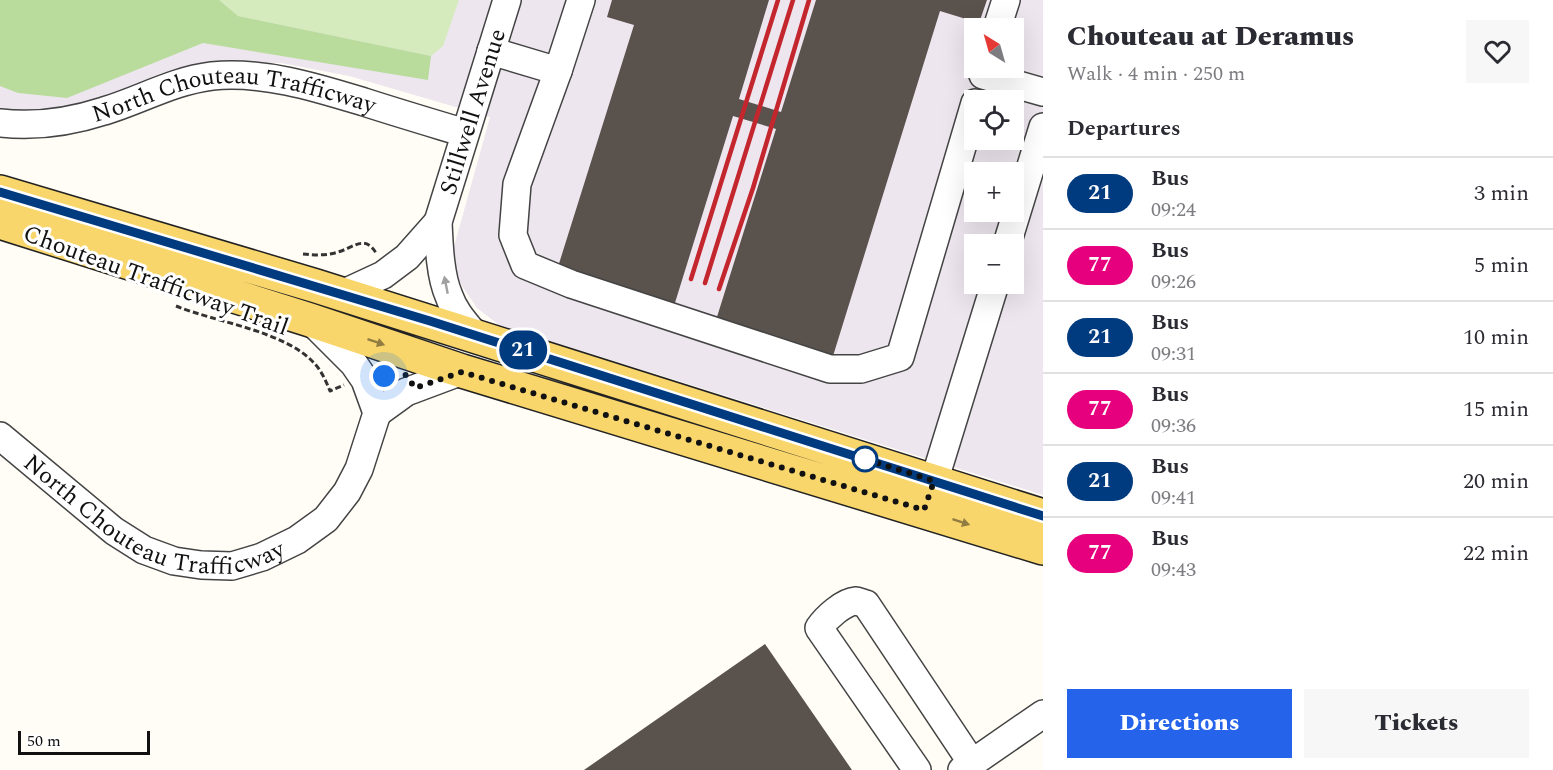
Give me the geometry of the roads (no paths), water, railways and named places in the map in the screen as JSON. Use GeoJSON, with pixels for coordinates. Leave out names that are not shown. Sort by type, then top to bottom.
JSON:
{"type":"FeatureCollection","features":[{"type":"Feature","properties":{"kind":"main road"},"geometry":{"type":"LineString","coordinates":[[0,192],[475,335],[929,496],[1043,548]]}},
{"type":"Feature","properties":{"kind":"main road"},"geometry":{"type":"LineString","coordinates":[[0,222],[310,320],[462,372],[929,496],[1043,516]]}},
{"type":"Feature","properties":{"kind":"street","name":"Stillwell Avenue"},"geometry":{"type":"LineString","coordinates":[[475,335],[448,295],[440,250],[438,222],[507,0]]}},
{"type":"Feature","properties":{"kind":"street"},"geometry":{"type":"LineString","coordinates":[[581,0],[517,184],[513,235],[525,265],[571,284],[830,369],[861,369],[900,357],[964,139]]}},
{"type":"Feature","properties":{"kind":"street"},"geometry":{"type":"LineString","coordinates":[[1000,18],[1006,0]]}},
{"type":"Feature","properties":{"kind":"street"},"geometry":{"type":"LineString","coordinates":[[492,51],[558,71]]}},
{"type":"Feature","properties":{"kind":"street","name":"North Chouteau Trafficway"},"geometry":{"type":"LineString","coordinates":[[0,123],[57,123],[105,111],[163,87],[185,81],[235,75],[298,83],[465,133]]}},
{"type":"Feature","properties":{"kind":"street"},"geometry":{"type":"LineString","coordinates":[[1004,78],[1043,92]]}},
{"type":"Feature","properties":{"kind":"street"},"geometry":{"type":"LineString","coordinates":[[1010,234],[1043,127]]}},
{"type":"Feature","properties":{"kind":"street","name":"Stillwell Avenue"},"geometry":{"type":"LineString","coordinates":[[342,294],[383,275],[407,257],[438,222]]}},
{"type":"Feature","properties":{"kind":"street"},"geometry":{"type":"LineString","coordinates":[[929,496],[992,294]]}},
{"type":"Feature","properties":{"kind":"street"},"geometry":{"type":"LineString","coordinates":[[310,320],[354,364],[363,377],[377,413],[406,392],[462,372]]}},
{"type":"Feature","properties":{"kind":"street","name":"North Chouteau Trafficway"},"geometry":{"type":"LineString","coordinates":[[0,436],[114,531],[144,550],[174,561],[232,566],[262,557],[297,540],[326,519],[347,492],[359,469],[377,413]]}},
{"type":"Feature","properties":{"kind":"street"},"geometry":{"type":"LineString","coordinates":[[917,770],[819,628],[845,605],[856,601],[866,604],[967,766],[1043,714]]}},
{"type":"Feature","properties":{"kind":"railway"},"geometry":{"type":"LineString","coordinates":[[691,279],[778,0]]}},
{"type":"Feature","properties":{"kind":"railway"},"geometry":{"type":"LineString","coordinates":[[705,283],[793,0]]}},
{"type":"Feature","properties":{"kind":"railway"},"geometry":{"type":"LineString","coordinates":[[719,289],[753,188],[809,0]]}}]}
